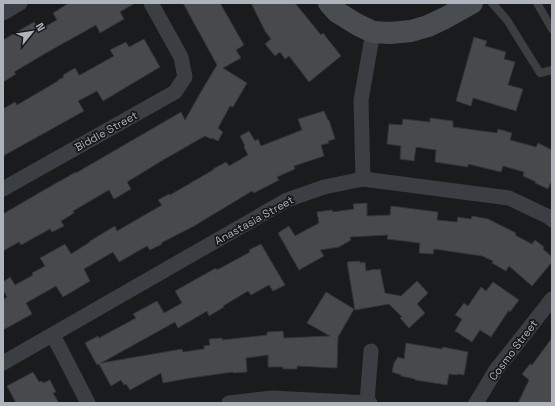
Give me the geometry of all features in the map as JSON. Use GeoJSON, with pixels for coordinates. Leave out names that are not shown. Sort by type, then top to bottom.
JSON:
{"type":"FeatureCollection","features":[{"type":"Feature","properties":{"kind":"street"},"geometry":{"type":"LineString","coordinates":[[3,13],[20,3]]}},
{"type":"Feature","properties":{"kind":"street","name":"Biddle Street"},"geometry":{"type":"LineString","coordinates":[[3,190],[175,92],[184,77],[181,57],[151,3]]}},
{"type":"Feature","properties":{"kind":"street"},"geometry":{"type":"LineString","coordinates":[[329,3],[337,12],[373,32],[411,31],[423,28],[472,3]]}},
{"type":"Feature","properties":{"kind":"street"},"geometry":{"type":"LineString","coordinates":[[363,179],[361,100],[373,32]]}},
{"type":"Feature","properties":{"kind":"street","name":"Anastasia Street"},"geometry":{"type":"LineString","coordinates":[[3,363],[287,200],[324,187],[363,179],[509,198],[549,217],[552,220]]}},
{"type":"Feature","properties":{"kind":"street","name":"Cosmo Street"},"geometry":{"type":"LineString","coordinates":[[476,403],[496,370],[552,299]]}},
{"type":"Feature","properties":{"kind":"street"},"geometry":{"type":"LineString","coordinates":[[53,335],[88,403]]}},
{"type":"Feature","properties":{"kind":"street"},"geometry":{"type":"LineString","coordinates":[[229,403],[272,398],[368,403],[371,350]]}},
{"type":"Feature","properties":{"kind":"lane"},"geometry":{"type":"LineString","coordinates":[[492,3],[507,20],[540,72],[552,70]]}},
{"type":"Feature","properties":{"kind":"lane"},"geometry":{"type":"LineString","coordinates":[[537,3],[552,29]]}},
{"type":"Feature","properties":{"kind":"building"},"geometry":{"type":"Polygon","coordinates":[[[69,3],[135,3],[120,12],[124,19],[100,33],[96,25],[14,72],[16,74],[3,82],[3,40],[34,22],[39,30],[57,20],[53,13],[69,3]]]}},
{"type":"Feature","properties":{"kind":"building"},"geometry":{"type":"Polygon","coordinates":[[[183,3],[220,3],[244,45],[236,50],[241,58],[223,68],[247,83],[233,107],[230,106],[218,128],[223,132],[218,141],[205,136],[127,182],[131,189],[114,199],[109,190],[73,211],[74,213],[61,221],[64,226],[52,232],[50,229],[21,245],[19,242],[3,251],[3,214],[181,112],[185,120],[217,65],[183,3]]]}},
{"type":"Feature","properties":{"kind":"building"},"geometry":{"type":"Polygon","coordinates":[[[251,3],[295,3],[321,35],[323,33],[341,56],[309,82],[289,56],[285,59],[280,52],[275,56],[265,44],[271,39],[265,31],[251,3]]]}},
{"type":"Feature","properties":{"kind":"building"},"geometry":{"type":"Polygon","coordinates":[[[474,37],[487,41],[485,46],[506,52],[504,59],[515,62],[508,85],[523,89],[516,111],[473,98],[471,106],[456,101],[474,37]]]}},
{"type":"Feature","properties":{"kind":"building"},"geometry":{"type":"Polygon","coordinates":[[[144,39],[160,67],[103,101],[97,91],[78,101],[84,111],[3,156],[3,109],[15,102],[17,105],[58,81],[64,77],[63,75],[75,68],[80,75],[114,56],[110,50],[126,42],[129,47],[144,39]]]}},
{"type":"Feature","properties":{"kind":"building"},"geometry":{"type":"Polygon","coordinates":[[[324,111],[329,120],[335,139],[328,141],[329,143],[321,145],[324,156],[294,166],[295,169],[277,177],[279,180],[254,193],[252,191],[194,226],[150,250],[147,246],[119,262],[113,252],[84,269],[90,281],[63,297],[56,286],[26,303],[32,314],[3,330],[3,300],[7,297],[3,290],[3,282],[10,277],[15,285],[45,266],[40,258],[65,244],[71,254],[115,226],[117,231],[162,205],[158,200],[169,194],[170,195],[213,169],[226,162],[229,166],[248,155],[240,136],[249,131],[255,141],[258,139],[261,146],[302,130],[298,119],[324,111]]]}},
{"type":"Feature","properties":{"kind":"building"},"geometry":{"type":"Polygon","coordinates":[[[430,118],[453,121],[453,127],[497,133],[498,129],[512,133],[510,140],[536,147],[538,143],[552,150],[552,180],[548,189],[523,176],[524,172],[503,166],[501,172],[468,164],[468,167],[435,162],[436,150],[416,147],[414,161],[400,159],[401,146],[387,144],[389,124],[402,125],[403,119],[430,122],[430,118]]]}},
{"type":"Feature","properties":{"kind":"building"},"geometry":{"type":"Polygon","coordinates":[[[367,203],[367,216],[390,215],[391,206],[438,212],[437,220],[457,222],[458,217],[471,219],[472,216],[488,219],[516,233],[515,235],[532,244],[535,240],[544,247],[543,249],[552,257],[552,262],[532,286],[509,266],[506,271],[492,263],[493,261],[482,256],[434,249],[433,254],[419,253],[420,243],[387,239],[388,235],[350,237],[351,240],[339,247],[320,250],[324,256],[299,270],[278,233],[289,226],[295,236],[319,223],[317,212],[332,210],[333,212],[354,209],[353,204],[367,203]]]}},
{"type":"Feature","properties":{"kind":"building"},"geometry":{"type":"Polygon","coordinates":[[[261,244],[285,285],[273,291],[269,285],[251,295],[248,291],[209,316],[207,311],[178,328],[175,322],[101,363],[182,349],[183,352],[204,349],[204,346],[210,345],[209,339],[222,338],[222,340],[267,335],[267,332],[283,331],[284,338],[330,336],[307,323],[326,292],[354,309],[338,337],[337,368],[297,366],[297,369],[283,369],[283,367],[268,367],[268,355],[246,358],[247,372],[233,372],[163,383],[161,373],[130,390],[121,380],[111,386],[85,343],[98,336],[99,338],[136,318],[133,314],[157,301],[164,313],[182,303],[175,291],[216,268],[217,270],[250,252],[249,250],[261,244]]]}},
{"type":"Feature","properties":{"kind":"building"},"geometry":{"type":"Polygon","coordinates":[[[360,261],[360,263],[365,262],[366,271],[380,269],[385,293],[401,296],[417,281],[428,293],[417,304],[425,313],[409,328],[400,318],[402,317],[389,304],[355,310],[347,262],[360,261]]]}},
{"type":"Feature","properties":{"kind":"building"},"geometry":{"type":"Polygon","coordinates":[[[493,282],[519,300],[510,312],[509,310],[491,337],[480,330],[472,342],[455,331],[462,319],[455,315],[464,303],[468,306],[481,287],[486,291],[493,282]]]}},
{"type":"Feature","properties":{"kind":"building"},"geometry":{"type":"Polygon","coordinates":[[[552,338],[552,403],[518,403],[529,380],[522,374],[530,364],[532,365],[552,338]]]}},
{"type":"Feature","properties":{"kind":"building"},"geometry":{"type":"Polygon","coordinates":[[[406,343],[442,349],[443,347],[468,352],[464,375],[449,374],[447,385],[415,380],[392,372],[394,363],[398,357],[404,359],[406,343]]]}},
{"type":"Feature","properties":{"kind":"building"},"geometry":{"type":"Polygon","coordinates":[[[33,372],[39,382],[42,381],[43,383],[50,380],[56,392],[53,393],[59,403],[16,403],[7,386],[33,372]]]}}]}
